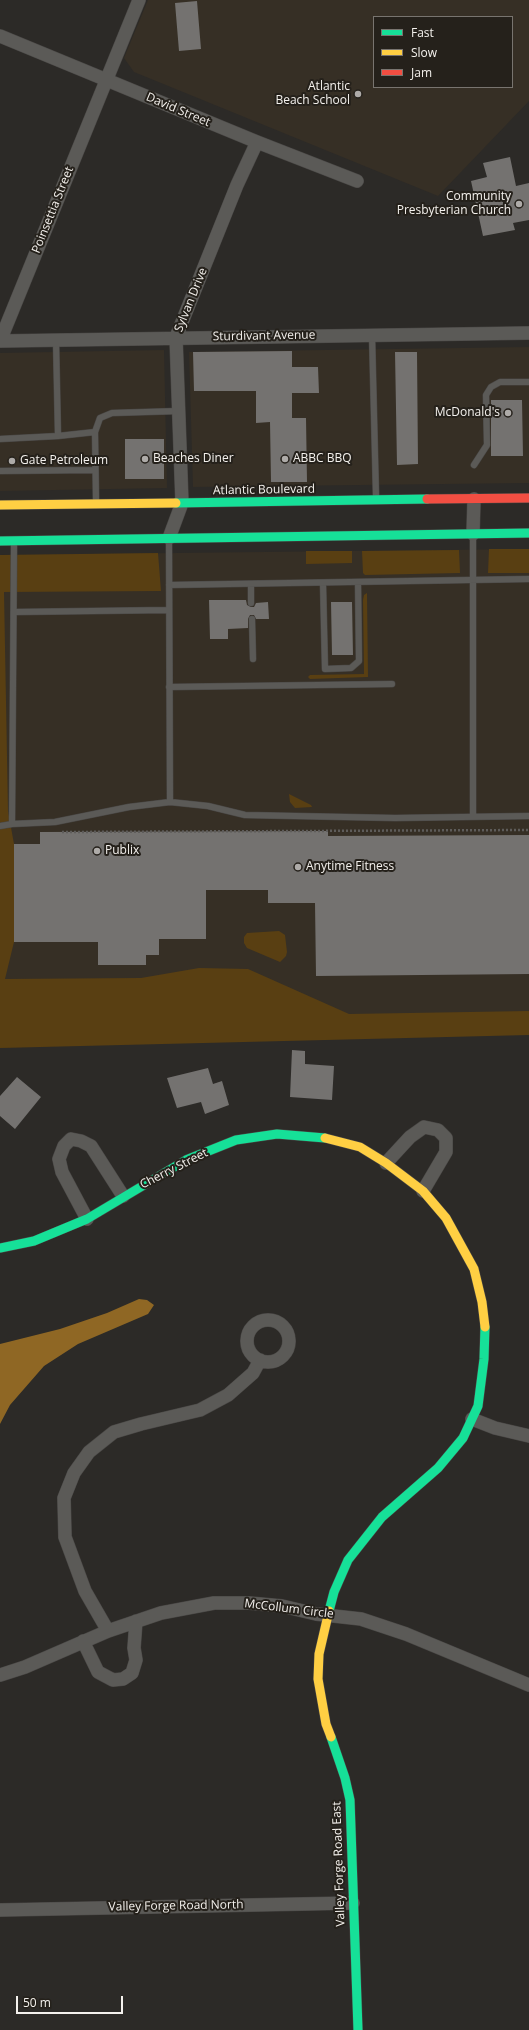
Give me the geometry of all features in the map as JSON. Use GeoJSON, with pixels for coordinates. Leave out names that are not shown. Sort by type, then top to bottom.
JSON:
{"type":"FeatureCollection","features":[{"type":"Feature","properties":{"kind":"main road","name":"Atlantic Boulevard"},"geometry":{"type":"LineString","coordinates":[[0,505],[529,498]]}},
{"type":"Feature","properties":{"kind":"main road"},"geometry":{"type":"LineString","coordinates":[[0,540],[529,533]]}},
{"type":"Feature","properties":{"kind":"main road","name":"Cherry Street"},"geometry":{"type":"LineString","coordinates":[[0,1248],[34,1241],[86,1219],[186,1160],[236,1140],[277,1134],[323,1137],[360,1147],[386,1163],[423,1191],[446,1218],[474,1269],[482,1302],[485,1331],[484,1358],[478,1406],[472,1419]]}},
{"type":"Feature","properties":{"kind":"main road","name":"Valley Forge Road East"},"geometry":{"type":"LineString","coordinates":[[358,2030],[350,1800],[345,1778],[326,1724],[318,1679],[319,1654],[334,1592],[348,1560],[382,1517],[438,1468],[463,1438],[472,1419]]}},
{"type":"Feature","properties":{"kind":"street","name":"Poinsettia Street"},"geometry":{"type":"LineString","coordinates":[[0,341],[139,0]]}},
{"type":"Feature","properties":{"kind":"street","name":"David Street"},"geometry":{"type":"LineString","coordinates":[[0,36],[257,142],[357,181]]}},
{"type":"Feature","properties":{"kind":"street","name":"Sylvan Drive"},"geometry":{"type":"LineString","coordinates":[[169,538],[182,503],[176,337],[237,185],[257,142]]}},
{"type":"Feature","properties":{"kind":"street","name":"Sturdivant Avenue"},"geometry":{"type":"LineString","coordinates":[[0,341],[176,337],[529,333]]}},
{"type":"Feature","properties":{"kind":"street"},"geometry":{"type":"LineString","coordinates":[[472,534],[474,499]]}},
{"type":"Feature","properties":{"kind":"street"},"geometry":{"type":"LineString","coordinates":[[386,1163],[410,1137],[424,1127],[438,1130],[446,1138],[446,1152],[423,1191]]}},
{"type":"Feature","properties":{"kind":"street"},"geometry":{"type":"LineString","coordinates":[[86,1219],[62,1172],[59,1159],[64,1146],[71,1139],[81,1141],[91,1146],[123,1196]]}},
{"type":"Feature","properties":{"kind":"street"},"geometry":{"type":"LineString","coordinates":[[108,1631],[85,1591],[65,1537],[64,1498],[74,1473],[89,1452],[114,1432],[200,1410],[228,1395],[253,1374],[260,1360]]}},
{"type":"Feature","properties":{"kind":"street"},"geometry":{"type":"LineString","coordinates":[[472,1419],[495,1428],[529,1436]]}},
{"type":"Feature","properties":{"kind":"street","name":"McCollum Circle"},"geometry":{"type":"LineString","coordinates":[[0,1675],[25,1667],[108,1631],[162,1613],[214,1603],[249,1603],[282,1606],[328,1615],[360,1619],[406,1634],[529,1686]]}},
{"type":"Feature","properties":{"kind":"street"},"geometry":{"type":"LineString","coordinates":[[83,1641],[98,1672],[113,1680],[123,1679],[132,1673],[136,1660],[134,1648],[136,1621]]}},
{"type":"Feature","properties":{"kind":"street","name":"Valley Forge Road North"},"geometry":{"type":"LineString","coordinates":[[0,1910],[353,1903]]}},
{"type":"Feature","properties":{"kind":"lane"},"geometry":{"type":"LineString","coordinates":[[372,335],[376,500]]}},
{"type":"Feature","properties":{"kind":"lane"},"geometry":{"type":"LineString","coordinates":[[56,340],[58,436]]}},
{"type":"Feature","properties":{"kind":"lane"},"geometry":{"type":"LineString","coordinates":[[474,465],[487,445],[486,395],[491,387],[500,382],[529,382]]}},
{"type":"Feature","properties":{"kind":"lane"},"geometry":{"type":"LineString","coordinates":[[96,504],[95,432],[100,418],[112,413],[178,411]]}},
{"type":"Feature","properties":{"kind":"lane"},"geometry":{"type":"LineString","coordinates":[[0,439],[58,436],[95,432]]}},
{"type":"Feature","properties":{"kind":"lane"},"geometry":{"type":"LineString","coordinates":[[0,471],[95,470]]}},
{"type":"Feature","properties":{"kind":"lane"},"geometry":{"type":"LineString","coordinates":[[472,534],[473,817]]}},
{"type":"Feature","properties":{"kind":"lane"},"geometry":{"type":"LineString","coordinates":[[169,538],[170,802]]}},
{"type":"Feature","properties":{"kind":"lane"},"geometry":{"type":"LineString","coordinates":[[12,824],[15,612],[14,540]]}},
{"type":"Feature","properties":{"kind":"lane"},"geometry":{"type":"LineString","coordinates":[[169,585],[529,579]]}},
{"type":"Feature","properties":{"kind":"lane"},"geometry":{"type":"LineString","coordinates":[[323,583],[325,669],[352,668],[359,661],[358,582]]}},
{"type":"Feature","properties":{"kind":"lane"},"geometry":{"type":"LineString","coordinates":[[251,584],[251,603]]}},
{"type":"Feature","properties":{"kind":"lane"},"geometry":{"type":"LineString","coordinates":[[15,612],[169,610]]}},
{"type":"Feature","properties":{"kind":"lane"},"geometry":{"type":"LineString","coordinates":[[252,619],[253,659]]}},
{"type":"Feature","properties":{"kind":"lane"},"geometry":{"type":"LineString","coordinates":[[170,687],[392,684]]}},
{"type":"Feature","properties":{"kind":"lane"},"geometry":{"type":"LineString","coordinates":[[0,826],[55,822],[129,807],[170,802],[208,806],[245,815],[395,818],[529,816]]}},
{"type":"Feature","properties":{"kind":"path"},"geometry":{"type":"LineString","coordinates":[[62,832],[529,830]]}},
{"type":"Feature","properties":{"kind":"shaded area","name":"Atlantic Beach School"},"geometry":{"type":"Polygon","coordinates":[[[148,0],[529,0],[529,101],[438,196],[134,72],[124,58],[148,0]]]}},
{"type":"Feature","properties":{"kind":"shaded area"},"geometry":{"type":"Polygon","coordinates":[[[529,347],[529,483],[193,487],[189,352],[529,347]]]}},
{"type":"Feature","properties":{"kind":"shaded area"},"geometry":{"type":"Polygon","coordinates":[[[164,350],[167,488],[0,491],[0,353],[164,350]]]}},
{"type":"Feature","properties":{"kind":"shaded area"},"geometry":{"type":"Polygon","coordinates":[[[489,549],[529,549],[529,573],[488,573],[489,549]]]}},
{"type":"Feature","properties":{"kind":"shaded area"},"geometry":{"type":"Polygon","coordinates":[[[529,549],[529,1029],[0,1048],[0,555],[529,549]]]}},
{"type":"Feature","properties":{"kind":"shaded area"},"geometry":{"type":"Polygon","coordinates":[[[459,550],[460,573],[365,575],[363,573],[362,551],[459,550]]]}},
{"type":"Feature","properties":{"kind":"shaded area"},"geometry":{"type":"Polygon","coordinates":[[[306,551],[352,551],[352,563],[306,564],[306,551]]]}},
{"type":"Feature","properties":{"kind":"shaded area"},"geometry":{"type":"Polygon","coordinates":[[[158,553],[161,591],[4,592],[8,811],[14,844],[14,942],[5,979],[141,978],[199,968],[248,969],[349,1014],[529,1011],[529,1035],[0,1048],[0,555],[158,553]]]}},
{"type":"Feature","properties":{"kind":"shaded area"},"geometry":{"type":"Polygon","coordinates":[[[367,593],[368,677],[310,679],[308,677],[310,675],[364,674],[363,600],[364,595],[367,593]]]}},
{"type":"Feature","properties":{"kind":"shaded area"},"geometry":{"type":"Polygon","coordinates":[[[289,794],[311,805],[312,807],[295,808],[290,802],[289,794]]]}},
{"type":"Feature","properties":{"kind":"shaded area"},"geometry":{"type":"Polygon","coordinates":[[[279,931],[285,935],[287,952],[286,956],[280,962],[247,948],[244,943],[244,937],[247,933],[279,931]]]}},
{"type":"Feature","properties":{"kind":"shaded area"},"geometry":{"type":"Polygon","coordinates":[[[139,1299],[147,1300],[154,1305],[148,1314],[78,1344],[44,1366],[10,1405],[0,1424],[0,1344],[60,1329],[107,1313],[139,1299]]]}},
{"type":"Feature","properties":{"kind":"building"},"geometry":{"type":"Polygon","coordinates":[[[197,1],[201,49],[179,51],[175,3],[197,1]]]}},
{"type":"Feature","properties":{"kind":"building"},"geometry":{"type":"Polygon","coordinates":[[[510,157],[516,186],[529,183],[529,220],[513,223],[515,230],[483,236],[471,181],[487,177],[483,163],[510,157]]]}},
{"type":"Feature","properties":{"kind":"building"},"geometry":{"type":"Polygon","coordinates":[[[292,351],[292,367],[318,367],[319,393],[292,393],[292,418],[306,418],[307,482],[271,482],[270,422],[256,423],[256,391],[194,391],[193,352],[292,351]]]}},
{"type":"Feature","properties":{"kind":"building"},"geometry":{"type":"Polygon","coordinates":[[[395,352],[417,352],[418,464],[397,465],[395,352]]]}},
{"type":"Feature","properties":{"kind":"building"},"geometry":{"type":"Polygon","coordinates":[[[491,400],[522,400],[523,456],[491,456],[491,400]]]}},
{"type":"Feature","properties":{"kind":"building","name":"Beaches Diner"},"geometry":{"type":"Polygon","coordinates":[[[125,439],[164,439],[164,479],[125,479],[125,439]]]}},
{"type":"Feature","properties":{"kind":"building"},"geometry":{"type":"Polygon","coordinates":[[[209,600],[246,600],[247,605],[251,607],[254,607],[256,603],[268,602],[269,619],[256,619],[254,615],[250,615],[248,619],[248,628],[228,629],[228,639],[210,639],[209,600]]]}},
{"type":"Feature","properties":{"kind":"building"},"geometry":{"type":"Polygon","coordinates":[[[331,602],[352,602],[353,655],[332,655],[331,602]]]}},
{"type":"Feature","properties":{"kind":"building"},"geometry":{"type":"Polygon","coordinates":[[[328,831],[328,836],[529,835],[529,974],[316,976],[315,903],[268,903],[268,890],[206,890],[206,939],[159,939],[159,955],[146,955],[146,965],[98,965],[98,942],[14,942],[14,844],[40,844],[40,832],[328,831]]]}},
{"type":"Feature","properties":{"kind":"building"},"geometry":{"type":"Polygon","coordinates":[[[292,1050],[305,1051],[305,1064],[334,1066],[332,1100],[290,1097],[292,1050]]]}},
{"type":"Feature","properties":{"kind":"building"},"geometry":{"type":"Polygon","coordinates":[[[208,1068],[213,1084],[222,1081],[229,1105],[205,1114],[201,1102],[177,1108],[167,1078],[208,1068]]]}},
{"type":"Feature","properties":{"kind":"building"},"geometry":{"type":"Polygon","coordinates":[[[17,1077],[41,1097],[15,1129],[0,1116],[0,1096],[17,1077]]]}},
{"type":"Feature","properties":{"kind":"traffic: fast"},"geometry":{"type":"LineString","coordinates":[[176,503],[427,499]]}},
{"type":"Feature","properties":{"kind":"traffic: fast"},"geometry":{"type":"LineString","coordinates":[[0,541],[529,533]]}},
{"type":"Feature","properties":{"kind":"traffic: fast"},"geometry":{"type":"LineString","coordinates":[[0,1248],[34,1241],[87,1219],[186,1160],[236,1140],[277,1134],[325,1138]]}},
{"type":"Feature","properties":{"kind":"traffic: fast"},"geometry":{"type":"LineString","coordinates":[[329,1611],[334,1592],[348,1560],[382,1517],[438,1468],[463,1438],[478,1406],[484,1359],[485,1327]]}},
{"type":"Feature","properties":{"kind":"traffic: fast"},"geometry":{"type":"LineString","coordinates":[[331,1737],[345,1778],[350,1800],[358,2030]]}},
{"type":"Feature","properties":{"kind":"traffic: slow"},"geometry":{"type":"LineString","coordinates":[[0,505],[176,503]]}},
{"type":"Feature","properties":{"kind":"traffic: slow"},"geometry":{"type":"LineString","coordinates":[[325,1138],[360,1147],[386,1163],[423,1191],[446,1218],[474,1269],[482,1302],[485,1327]]}},
{"type":"Feature","properties":{"kind":"traffic: slow"},"geometry":{"type":"LineString","coordinates":[[329,1611],[319,1654],[318,1679],[326,1724],[331,1737]]}},
{"type":"Feature","properties":{"kind":"traffic: jam"},"geometry":{"type":"LineString","coordinates":[[427,499],[529,498]]}},
{"type":"Feature","properties":{"kind":"place","name":"Atlantic Beach School"},"geometry":{"type":"Point","coordinates":[358,94]}},
{"type":"Feature","properties":{"kind":"place","name":"Community Presbyterian Church"},"geometry":{"type":"Point","coordinates":[519,204]}},
{"type":"Feature","properties":{"kind":"place","name":"McDonald's"},"geometry":{"type":"Point","coordinates":[508,413]}},
{"type":"Feature","properties":{"kind":"place","name":"Beaches Diner"},"geometry":{"type":"Point","coordinates":[145,459]}},
{"type":"Feature","properties":{"kind":"place","name":"ABBC BBQ"},"geometry":{"type":"Point","coordinates":[285,459]}},
{"type":"Feature","properties":{"kind":"place","name":"Gate Petroleum"},"geometry":{"type":"Point","coordinates":[12,461]}},
{"type":"Feature","properties":{"kind":"place","name":"Publix"},"geometry":{"type":"Point","coordinates":[97,851]}},
{"type":"Feature","properties":{"kind":"place","name":"Anytime Fitness"},"geometry":{"type":"Point","coordinates":[298,867]}}]}
